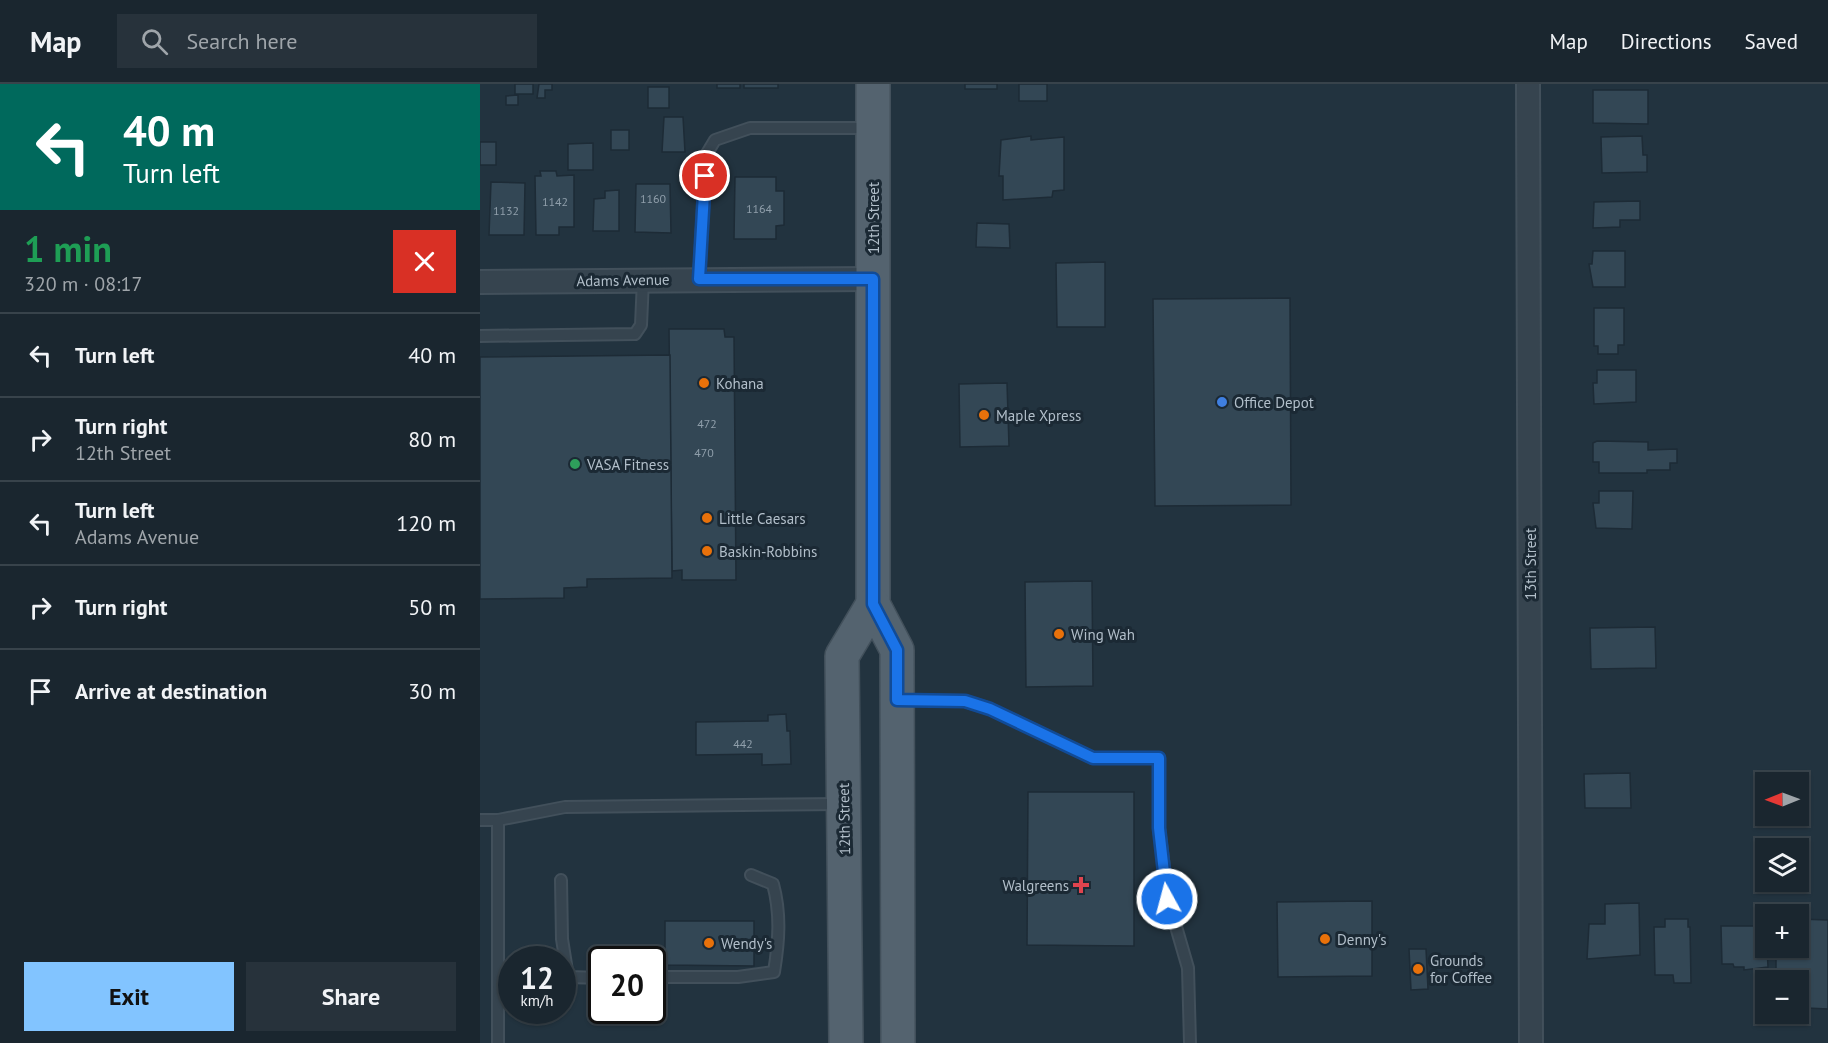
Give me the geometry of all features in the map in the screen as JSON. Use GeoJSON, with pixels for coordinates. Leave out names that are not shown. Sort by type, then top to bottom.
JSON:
{"type":"FeatureCollection","features":[{"type":"Feature","properties":{"kind":"main road","name":"12th Street"},"geometry":{"type":"LineString","coordinates":[[873,84],[873,604],[897,650],[898,1043]]}},
{"type":"Feature","properties":{"kind":"main road","name":"12th Street"},"geometry":{"type":"LineString","coordinates":[[846,1043],[842,656],[873,604]]}},
{"type":"Feature","properties":{"kind":"street","name":"13th Street"},"geometry":{"type":"LineString","coordinates":[[1528,84],[1531,1043]]}},
{"type":"Feature","properties":{"kind":"street","name":"Adams Avenue"},"geometry":{"type":"LineString","coordinates":[[480,282],[873,279]]}},
{"type":"Feature","properties":{"kind":"lane"},"geometry":{"type":"LineString","coordinates":[[699,279],[706,155],[715,140],[750,128],[873,128]]}},
{"type":"Feature","properties":{"kind":"lane"},"geometry":{"type":"LineString","coordinates":[[480,336],[635,334],[641,325],[643,280]]}},
{"type":"Feature","properties":{"kind":"lane"},"geometry":{"type":"LineString","coordinates":[[897,700],[965,701],[990,709],[1093,758],[1159,758],[1159,828],[1167,899],[1188,968],[1190,1043]]}},
{"type":"Feature","properties":{"kind":"lane"},"geometry":{"type":"LineString","coordinates":[[480,820],[498,820],[565,807],[844,804]]}},
{"type":"Feature","properties":{"kind":"lane"},"geometry":{"type":"LineString","coordinates":[[498,820],[498,1043]]}},
{"type":"Feature","properties":{"kind":"lane"},"geometry":{"type":"LineString","coordinates":[[666,977],[738,976],[774,972],[779,943],[779,907],[773,884],[751,875]]}},
{"type":"Feature","properties":{"kind":"lane"},"geometry":{"type":"LineString","coordinates":[[561,880],[562,939],[568,977],[588,978]]}},
{"type":"Feature","properties":{"kind":"building"},"geometry":{"type":"Polygon","coordinates":[[[515,84],[533,84],[533,94],[515,94],[515,84]]]}},
{"type":"Feature","properties":{"kind":"building"},"geometry":{"type":"Polygon","coordinates":[[[539,84],[552,84],[552,90],[545,90],[545,98],[537,98],[539,84]]]}},
{"type":"Feature","properties":{"kind":"building"},"geometry":{"type":"Polygon","coordinates":[[[717,84],[740,84],[740,88],[717,88],[717,84]]]}},
{"type":"Feature","properties":{"kind":"building"},"geometry":{"type":"Polygon","coordinates":[[[744,84],[778,84],[778,88],[744,88],[744,84]]]}},
{"type":"Feature","properties":{"kind":"building"},"geometry":{"type":"Polygon","coordinates":[[[965,84],[997,84],[997,89],[965,89],[965,84]]]}},
{"type":"Feature","properties":{"kind":"building"},"geometry":{"type":"Polygon","coordinates":[[[1019,84],[1047,84],[1047,101],[1019,101],[1019,84]]]}},
{"type":"Feature","properties":{"kind":"building"},"geometry":{"type":"Polygon","coordinates":[[[648,87],[669,87],[669,108],[648,108],[648,87]]]}},
{"type":"Feature","properties":{"kind":"building"},"geometry":{"type":"Polygon","coordinates":[[[1593,90],[1648,90],[1648,124],[1593,123],[1593,90]]]}},
{"type":"Feature","properties":{"kind":"building"},"geometry":{"type":"Polygon","coordinates":[[[518,95],[518,105],[506,105],[506,96],[518,95]]]}},
{"type":"Feature","properties":{"kind":"building"},"geometry":{"type":"Polygon","coordinates":[[[664,117],[683,117],[685,152],[662,152],[664,117]]]}},
{"type":"Feature","properties":{"kind":"building"},"geometry":{"type":"Polygon","coordinates":[[[611,130],[629,130],[629,150],[611,150],[611,130]]]}},
{"type":"Feature","properties":{"kind":"building"},"geometry":{"type":"Polygon","coordinates":[[[1031,136],[1031,140],[1064,137],[1064,190],[1053,191],[1052,197],[1003,200],[1003,176],[999,176],[1001,140],[1031,136]]]}},
{"type":"Feature","properties":{"kind":"building"},"geometry":{"type":"Polygon","coordinates":[[[1642,136],[1643,155],[1647,155],[1647,172],[1602,173],[1601,137],[1642,136]]]}},
{"type":"Feature","properties":{"kind":"building"},"geometry":{"type":"Polygon","coordinates":[[[480,142],[496,142],[496,165],[480,165],[480,142]]]}},
{"type":"Feature","properties":{"kind":"building"},"geometry":{"type":"Polygon","coordinates":[[[593,143],[593,170],[568,170],[568,144],[593,143]]]}},
{"type":"Feature","properties":{"kind":"building"},"geometry":{"type":"Polygon","coordinates":[[[540,171],[556,171],[557,176],[574,175],[574,227],[559,227],[559,235],[536,235],[535,176],[541,176],[540,171]]]}},
{"type":"Feature","properties":{"kind":"building"},"geometry":{"type":"Polygon","coordinates":[[[735,177],[776,177],[776,191],[784,191],[784,225],[776,226],[776,239],[734,239],[735,177]]]}},
{"type":"Feature","properties":{"kind":"building"},"geometry":{"type":"Polygon","coordinates":[[[491,182],[525,183],[524,235],[489,235],[491,182]]]}},
{"type":"Feature","properties":{"kind":"building"},"geometry":{"type":"Polygon","coordinates":[[[636,184],[670,184],[671,233],[635,232],[636,184]]]}},
{"type":"Feature","properties":{"kind":"building"},"geometry":{"type":"Polygon","coordinates":[[[619,190],[619,231],[593,231],[594,199],[605,198],[605,191],[619,190]]]}},
{"type":"Feature","properties":{"kind":"building"},"geometry":{"type":"Polygon","coordinates":[[[1640,201],[1640,220],[1620,220],[1620,227],[1593,228],[1594,202],[1640,201]]]}},
{"type":"Feature","properties":{"kind":"building"},"geometry":{"type":"Polygon","coordinates":[[[977,223],[1009,224],[1010,248],[976,247],[977,223]]]}},
{"type":"Feature","properties":{"kind":"building"},"geometry":{"type":"Polygon","coordinates":[[[1593,251],[1625,251],[1625,287],[1593,287],[1589,264],[1592,264],[1593,251]]]}},
{"type":"Feature","properties":{"kind":"building"},"geometry":{"type":"Polygon","coordinates":[[[1105,262],[1105,327],[1057,327],[1056,263],[1105,262]]]}},
{"type":"Feature","properties":{"kind":"building","name":"Office Depot"},"geometry":{"type":"Polygon","coordinates":[[[1290,298],[1291,505],[1155,506],[1153,299],[1290,298]]]}},
{"type":"Feature","properties":{"kind":"building"},"geometry":{"type":"Polygon","coordinates":[[[1594,308],[1624,308],[1624,345],[1618,345],[1618,354],[1598,354],[1598,346],[1594,346],[1594,308]]]}},
{"type":"Feature","properties":{"kind":"building"},"geometry":{"type":"Polygon","coordinates":[[[669,329],[724,329],[725,337],[734,337],[736,580],[682,580],[682,570],[672,571],[669,329]]]}},
{"type":"Feature","properties":{"kind":"building","name":"VASA Fitness"},"geometry":{"type":"Polygon","coordinates":[[[670,355],[672,578],[587,579],[587,587],[564,588],[564,598],[480,599],[480,357],[670,355]]]}},
{"type":"Feature","properties":{"kind":"building"},"geometry":{"type":"Polygon","coordinates":[[[1597,370],[1636,370],[1636,402],[1594,404],[1593,383],[1597,383],[1597,370]]]}},
{"type":"Feature","properties":{"kind":"building","name":"Maple Xpress"},"geometry":{"type":"Polygon","coordinates":[[[1007,383],[1009,446],[960,447],[959,384],[1007,383]]]}},
{"type":"Feature","properties":{"kind":"building"},"geometry":{"type":"Polygon","coordinates":[[[1597,441],[1648,442],[1648,450],[1677,449],[1677,463],[1670,463],[1670,470],[1647,470],[1647,473],[1599,473],[1599,462],[1593,462],[1593,443],[1597,441]]]}},
{"type":"Feature","properties":{"kind":"building"},"geometry":{"type":"Polygon","coordinates":[[[1599,491],[1633,491],[1632,529],[1596,528],[1593,503],[1599,503],[1599,491]]]}},
{"type":"Feature","properties":{"kind":"building","name":"Wing Wah"},"geometry":{"type":"Polygon","coordinates":[[[1092,581],[1093,686],[1026,687],[1025,582],[1092,581]]]}},
{"type":"Feature","properties":{"kind":"building"},"geometry":{"type":"Polygon","coordinates":[[[1655,627],[1656,668],[1591,669],[1590,628],[1655,627]]]}},
{"type":"Feature","properties":{"kind":"building"},"geometry":{"type":"Polygon","coordinates":[[[786,714],[787,731],[790,731],[791,764],[762,765],[762,754],[696,755],[696,722],[768,721],[768,715],[786,714]]]}},
{"type":"Feature","properties":{"kind":"building"},"geometry":{"type":"Polygon","coordinates":[[[1630,773],[1631,808],[1585,808],[1584,774],[1630,773]]]}},
{"type":"Feature","properties":{"kind":"building","name":"Walgreens"},"geometry":{"type":"Polygon","coordinates":[[[1028,792],[1134,792],[1134,946],[1027,945],[1028,792]]]}},
{"type":"Feature","properties":{"kind":"building","name":"Denny's"},"geometry":{"type":"Polygon","coordinates":[[[1372,901],[1372,976],[1278,977],[1277,902],[1372,901]]]}},
{"type":"Feature","properties":{"kind":"building"},"geometry":{"type":"Polygon","coordinates":[[[1639,903],[1640,955],[1587,959],[1589,924],[1605,924],[1605,904],[1639,903]]]}},
{"type":"Feature","properties":{"kind":"building"},"geometry":{"type":"Polygon","coordinates":[[[1665,919],[1688,919],[1691,983],[1674,983],[1673,975],[1655,975],[1654,927],[1665,927],[1665,919]]]}},
{"type":"Feature","properties":{"kind":"building"},"geometry":{"type":"Polygon","coordinates":[[[1809,919],[1828,920],[1828,1009],[1809,1008],[1809,970],[1776,970],[1776,958],[1809,958],[1809,919]]]}},
{"type":"Feature","properties":{"kind":"building","name":"Wendy's"},"geometry":{"type":"Polygon","coordinates":[[[665,921],[754,921],[754,966],[666,965],[665,921]]]}},
{"type":"Feature","properties":{"kind":"building"},"geometry":{"type":"Polygon","coordinates":[[[1721,926],[1755,926],[1755,958],[1768,958],[1768,967],[1744,970],[1744,967],[1734,967],[1733,964],[1722,964],[1721,926]]]}},
{"type":"Feature","properties":{"kind":"building","name":"Grounds for Coffee"},"geometry":{"type":"Polygon","coordinates":[[[1409,949],[1426,949],[1428,989],[1411,990],[1409,949]]]}},
{"type":"Feature","properties":{"kind":"place","name":"Kohana"},"geometry":{"type":"Point","coordinates":[704,383]}},
{"type":"Feature","properties":{"kind":"place","name":"Office Depot"},"geometry":{"type":"Point","coordinates":[1222,402]}},
{"type":"Feature","properties":{"kind":"place","name":"Maple Xpress"},"geometry":{"type":"Point","coordinates":[984,415]}},
{"type":"Feature","properties":{"kind":"place","name":"VASA Fitness"},"geometry":{"type":"Point","coordinates":[575,464]}},
{"type":"Feature","properties":{"kind":"place","name":"Little Caesars"},"geometry":{"type":"Point","coordinates":[707,518]}},
{"type":"Feature","properties":{"kind":"place","name":"Baskin-Robbins"},"geometry":{"type":"Point","coordinates":[707,551]}},
{"type":"Feature","properties":{"kind":"place","name":"Wing Wah"},"geometry":{"type":"Point","coordinates":[1059,634]}},
{"type":"Feature","properties":{"kind":"place","name":"Walgreens"},"geometry":{"type":"Point","coordinates":[1081,885]}},
{"type":"Feature","properties":{"kind":"place","name":"Denny's"},"geometry":{"type":"Point","coordinates":[1325,939]}},
{"type":"Feature","properties":{"kind":"place","name":"Wendy's"},"geometry":{"type":"Point","coordinates":[709,943]}},
{"type":"Feature","properties":{"kind":"place","name":"Grounds for Coffee"},"geometry":{"type":"Point","coordinates":[1418,969]}},
{"type":"Feature","properties":{"kind":"route"},"geometry":{"type":"LineString","coordinates":[[705,176],[699,279],[873,279],[873,604],[897,650],[897,700],[965,701],[990,709],[1093,758],[1159,758],[1159,828],[1167,899]]}}]}
